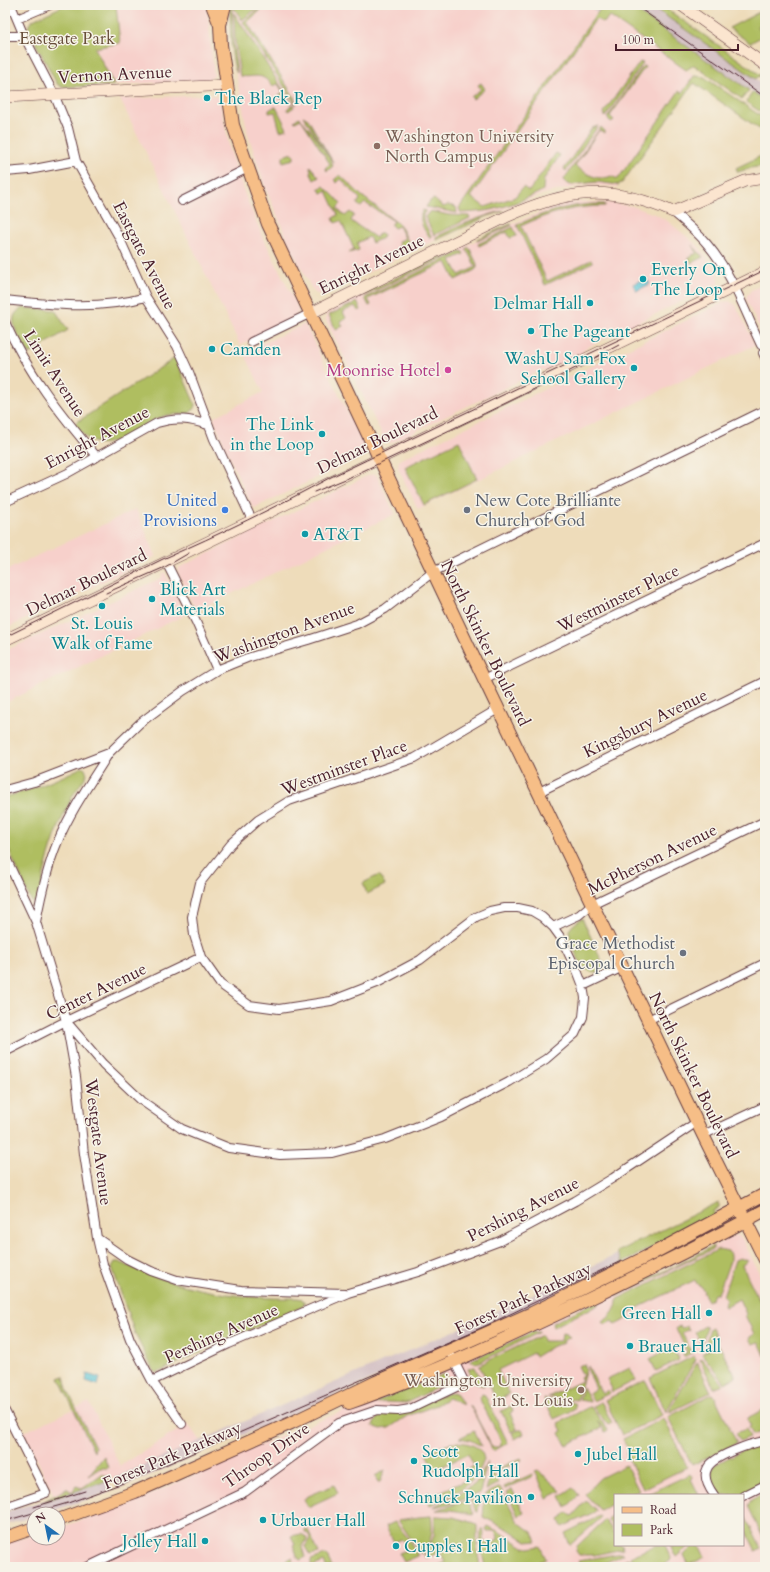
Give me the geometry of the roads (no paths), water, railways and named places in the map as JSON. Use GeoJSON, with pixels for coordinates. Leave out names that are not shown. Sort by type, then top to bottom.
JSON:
{"type":"FeatureCollection","features":[{"type":"Feature","properties":{"kind":"main road","name":"North Skinker Boulevard"},"geometry":{"type":"LineString","coordinates":[[212,5],[220,25]]}},
{"type":"Feature","properties":{"kind":"main road","name":"North Skinker Boulevard"},"geometry":{"type":"LineString","coordinates":[[224,5],[220,25],[223,61],[233,125],[268,224],[498,709],[703,1135],[765,1260]]}},
{"type":"Feature","properties":{"kind":"main road"},"geometry":{"type":"LineString","coordinates":[[681,5],[765,65]]}},
{"type":"Feature","properties":{"kind":"main road","name":"Vernon Avenue"},"geometry":{"type":"LineString","coordinates":[[5,97],[227,85]]}},
{"type":"Feature","properties":{"kind":"main road"},"geometry":{"type":"LineString","coordinates":[[673,212],[745,181],[765,178]]}},
{"type":"Feature","properties":{"kind":"main road","name":"Enright Avenue"},"geometry":{"type":"LineString","coordinates":[[311,313],[506,217],[555,199],[581,194],[608,193],[635,198],[673,212]]}},
{"type":"Feature","properties":{"kind":"main road","name":"Delmar Boulevard"},"geometry":{"type":"LineString","coordinates":[[5,640],[765,272]]}},
{"type":"Feature","properties":{"kind":"main road","name":"Forest Park Parkway"},"geometry":{"type":"LineString","coordinates":[[66,1516],[135,1492],[291,1423],[399,1385],[765,1194]]}},
{"type":"Feature","properties":{"kind":"main road","name":"Forest Park Parkway"},"geometry":{"type":"LineString","coordinates":[[452,1356],[604,1292],[765,1210]]}},
{"type":"Feature","properties":{"kind":"main road"},"geometry":{"type":"LineString","coordinates":[[5,1530],[26,1526]]}},
{"type":"Feature","properties":{"kind":"main road"},"geometry":{"type":"LineString","coordinates":[[5,1538],[26,1531]]}},
{"type":"Feature","properties":{"kind":"street","name":"Eastgate Avenue"},"geometry":{"type":"LineString","coordinates":[[10,5],[54,94],[68,128],[76,161],[119,237],[146,297],[177,346],[190,375],[208,425],[252,520]]}},
{"type":"Feature","properties":{"kind":"street"},"geometry":{"type":"LineString","coordinates":[[18,19],[50,5]]}},
{"type":"Feature","properties":{"kind":"street"},"geometry":{"type":"LineString","coordinates":[[5,36],[24,36]]}},
{"type":"Feature","properties":{"kind":"street"},"geometry":{"type":"LineString","coordinates":[[5,172],[29,170],[76,161]]}},
{"type":"Feature","properties":{"kind":"street"},"geometry":{"type":"LineString","coordinates":[[182,201],[248,168]]}},
{"type":"Feature","properties":{"kind":"street"},"geometry":{"type":"LineString","coordinates":[[673,212],[707,244],[722,266],[763,352]]}},
{"type":"Feature","properties":{"kind":"street"},"geometry":{"type":"LineString","coordinates":[[5,300],[69,305],[117,303],[146,297]]}},
{"type":"Feature","properties":{"kind":"street","name":"Enright Avenue"},"geometry":{"type":"LineString","coordinates":[[251,342],[311,313]]}},
{"type":"Feature","properties":{"kind":"street","name":"Limit Avenue"},"geometry":{"type":"LineString","coordinates":[[5,322],[48,395],[97,457]]}},
{"type":"Feature","properties":{"kind":"street","name":"Washington Avenue"},"geometry":{"type":"LineString","coordinates":[[36,922],[44,884],[58,842],[81,797],[109,753],[140,723],[183,691],[217,670],[247,658],[357,624],[385,609],[433,572],[765,410]]}},
{"type":"Feature","properties":{"kind":"street","name":"Enright Avenue"},"geometry":{"type":"LineString","coordinates":[[5,502],[59,477],[147,428],[167,420],[183,418],[208,425]]}},
{"type":"Feature","properties":{"kind":"street","name":"Westminster Place"},"geometry":{"type":"LineString","coordinates":[[484,679],[765,543]]}},
{"type":"Feature","properties":{"kind":"street"},"geometry":{"type":"LineString","coordinates":[[166,562],[196,622],[217,670]]}},
{"type":"Feature","properties":{"kind":"street","name":"Kingsbury Avenue"},"geometry":{"type":"LineString","coordinates":[[538,792],[765,681]]}},
{"type":"Feature","properties":{"kind":"street","name":"Westminster Place"},"geometry":{"type":"LineString","coordinates":[[201,957],[194,935],[192,917],[200,883],[231,844],[258,820],[289,801],[415,758],[498,709]]}},
{"type":"Feature","properties":{"kind":"street","name":"Washington Avenue"},"geometry":{"type":"LineString","coordinates":[[5,790],[34,782],[109,753]]}},
{"type":"Feature","properties":{"kind":"street","name":"McPherson Avenue"},"geometry":{"type":"LineString","coordinates":[[553,927],[579,915],[592,904],[765,820]]}},
{"type":"Feature","properties":{"kind":"street","name":"Westgate Avenue"},"geometry":{"type":"LineString","coordinates":[[5,856],[36,922],[66,1021],[76,1077],[84,1154],[97,1238],[104,1264],[130,1339],[152,1381],[182,1424]]}},
{"type":"Feature","properties":{"kind":"street"},"geometry":{"type":"LineString","coordinates":[[66,1021],[103,1064],[142,1101],[182,1129],[229,1148],[280,1155],[332,1153],[385,1139],[441,1117],[529,1070],[546,1059],[575,1034],[582,1017],[585,998],[583,986],[570,955],[553,927],[542,917],[532,911],[518,908],[504,908],[490,911],[476,917],[420,960],[377,984],[331,1001],[279,1009],[249,1005],[220,984],[201,957]]}},
{"type":"Feature","properties":{"kind":"street","name":"Center Avenue"},"geometry":{"type":"LineString","coordinates":[[5,1052],[66,1021],[201,957]]}},
{"type":"Feature","properties":{"kind":"street"},"geometry":{"type":"LineString","coordinates":[[648,1020],[765,963]]}},
{"type":"Feature","properties":{"kind":"street"},"geometry":{"type":"LineString","coordinates":[[583,986],[623,967]]}},
{"type":"Feature","properties":{"kind":"street"},"geometry":{"type":"LineString","coordinates":[[703,1135],[765,1106]]}},
{"type":"Feature","properties":{"kind":"street","name":"Pershing Avenue"},"geometry":{"type":"LineString","coordinates":[[152,1381],[229,1344],[348,1293],[418,1272],[500,1241],[575,1201],[613,1178],[697,1122]]}},
{"type":"Feature","properties":{"kind":"street","name":"Pershing Avenue"},"geometry":{"type":"LineString","coordinates":[[97,1238],[128,1259],[151,1271],[177,1280],[241,1290],[348,1293]]}},
{"type":"Feature","properties":{"kind":"street","name":"Throop Drive"},"geometry":{"type":"LineString","coordinates":[[87,1567],[245,1492],[339,1423],[377,1410],[404,1411],[465,1383],[452,1356]]}},
{"type":"Feature","properties":{"kind":"street"},"geometry":{"type":"LineString","coordinates":[[5,1411],[46,1493],[5,1506]]}},
{"type":"Feature","properties":{"kind":"street"},"geometry":{"type":"LineString","coordinates":[[714,1494],[705,1474],[711,1463],[743,1447],[765,1441]]}},
{"type":"Feature","properties":{"kind":"street"},"geometry":{"type":"LineString","coordinates":[[744,1496],[765,1486]]}},
{"type":"Feature","properties":{"kind":"water"},"geometry":{"type":"Polygon","coordinates":[[[646,278],[650,284],[636,291],[633,284],[646,278]]]}},
{"type":"Feature","properties":{"kind":"water"},"geometry":{"type":"Polygon","coordinates":[[[87,1374],[100,1378],[98,1385],[86,1381],[87,1374]]]}},
{"type":"Feature","properties":{"kind":"tram line"},"geometry":{"type":"LineString","coordinates":[[635,5],[765,97]]}},
{"type":"Feature","properties":{"kind":"tram line"},"geometry":{"type":"LineString","coordinates":[[5,637],[163,559],[248,520],[331,477],[765,270]]}},
{"type":"Feature","properties":{"kind":"tram line"},"geometry":{"type":"LineString","coordinates":[[314,492],[348,478],[485,413],[619,345]]}},
{"type":"Feature","properties":{"kind":"tram line"},"geometry":{"type":"LineString","coordinates":[[106,593],[165,567],[189,553]]}},
{"type":"Feature","properties":{"kind":"tram line"},"geometry":{"type":"LineString","coordinates":[[5,1521],[68,1503],[126,1482],[483,1327],[621,1261]]}},
{"type":"Feature","properties":{"kind":"tram line"},"geometry":{"type":"LineString","coordinates":[[37,1506],[85,1491]]}},
{"type":"Feature","properties":{"kind":"place","name":"The Black Rep"},"geometry":{"type":"Point","coordinates":[207,98]}},
{"type":"Feature","properties":{"kind":"place","name":"Washington University North Campus"},"geometry":{"type":"Point","coordinates":[377,146]}},
{"type":"Feature","properties":{"kind":"place","name":"Everly On The Loop"},"geometry":{"type":"Point","coordinates":[643,279]}},
{"type":"Feature","properties":{"kind":"place","name":"Delmar Hall"},"geometry":{"type":"Point","coordinates":[590,303]}},
{"type":"Feature","properties":{"kind":"place","name":"The Pageant"},"geometry":{"type":"Point","coordinates":[531,331]}},
{"type":"Feature","properties":{"kind":"place","name":"Camden"},"geometry":{"type":"Point","coordinates":[212,349]}},
{"type":"Feature","properties":{"kind":"place","name":"WashU Sam Fox School Gallery"},"geometry":{"type":"Point","coordinates":[634,368]}},
{"type":"Feature","properties":{"kind":"place","name":"Moonrise Hotel"},"geometry":{"type":"Point","coordinates":[448,370]}},
{"type":"Feature","properties":{"kind":"place","name":"The Link in the Loop"},"geometry":{"type":"Point","coordinates":[322,434]}},
{"type":"Feature","properties":{"kind":"place","name":"United Provisions"},"geometry":{"type":"Point","coordinates":[225,510]}},
{"type":"Feature","properties":{"kind":"place","name":"New Cote Brilliante Church of God"},"geometry":{"type":"Point","coordinates":[467,510]}},
{"type":"Feature","properties":{"kind":"place","name":"AT&T"},"geometry":{"type":"Point","coordinates":[305,534]}},
{"type":"Feature","properties":{"kind":"place","name":"Blick Art Materials"},"geometry":{"type":"Point","coordinates":[152,599]}},
{"type":"Feature","properties":{"kind":"place","name":"St. Louis Walk of Fame"},"geometry":{"type":"Point","coordinates":[102,606]}},
{"type":"Feature","properties":{"kind":"place","name":"Grace Methodist Episcopal Church"},"geometry":{"type":"Point","coordinates":[683,953]}},
{"type":"Feature","properties":{"kind":"place","name":"Green Hall"},"geometry":{"type":"Point","coordinates":[709,1313]}},
{"type":"Feature","properties":{"kind":"place","name":"Brauer Hall"},"geometry":{"type":"Point","coordinates":[630,1346]}},
{"type":"Feature","properties":{"kind":"place","name":"Washington University in St. Louis"},"geometry":{"type":"Point","coordinates":[581,1390]}},
{"type":"Feature","properties":{"kind":"place","name":"Jubel Hall"},"geometry":{"type":"Point","coordinates":[578,1454]}},
{"type":"Feature","properties":{"kind":"place","name":"Scott Rudolph Hall"},"geometry":{"type":"Point","coordinates":[414,1461]}},
{"type":"Feature","properties":{"kind":"place","name":"Schnuck Pavilion"},"geometry":{"type":"Point","coordinates":[531,1497]}},
{"type":"Feature","properties":{"kind":"place","name":"Urbauer Hall"},"geometry":{"type":"Point","coordinates":[263,1520]}},
{"type":"Feature","properties":{"kind":"place","name":"Jolley Hall"},"geometry":{"type":"Point","coordinates":[205,1541]}},
{"type":"Feature","properties":{"kind":"place","name":"Cupples I Hall"},"geometry":{"type":"Point","coordinates":[396,1546]}},
{"type":"Feature","properties":{"kind":"park label","name":"Eastgate Park"},"geometry":{"type":"Point","coordinates":[67,38]}}]}
